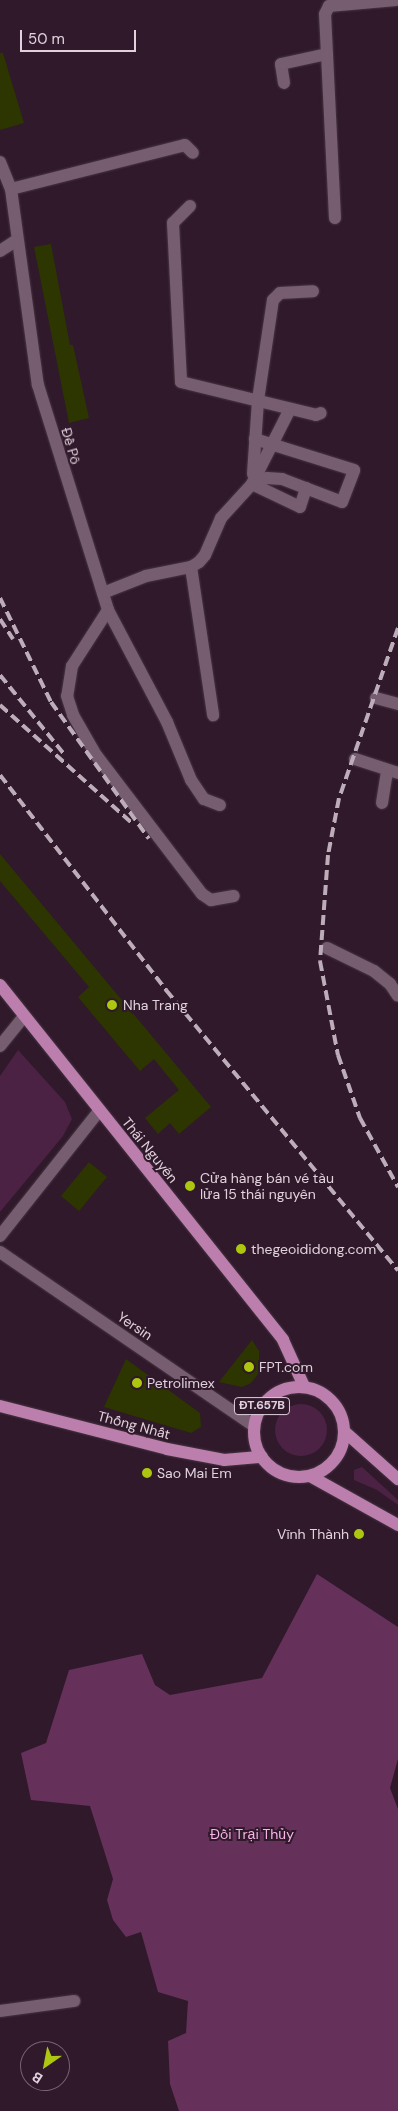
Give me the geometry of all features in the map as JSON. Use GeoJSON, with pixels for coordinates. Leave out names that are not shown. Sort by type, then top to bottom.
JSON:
{"type":"FeatureCollection","features":[{"type":"Feature","properties":{"kind":"main road","name":"Thái Nguyên"},"geometry":{"type":"LineString","coordinates":[[0,985],[283,1340],[304,1386]]}},
{"type":"Feature","properties":{"kind":"main road","name":"ĐT.657B"},"geometry":{"type":"LineString","coordinates":[[262,1457],[256,1448],[254,1426],[268,1399],[284,1389],[304,1386],[330,1399],[341,1414],[345,1432],[398,1479]]}},
{"type":"Feature","properties":{"kind":"main road","name":"Thống Nhất"},"geometry":{"type":"LineString","coordinates":[[0,1406],[176,1451],[224,1460],[262,1457]]}},
{"type":"Feature","properties":{"kind":"main road"},"geometry":{"type":"LineString","coordinates":[[262,1457],[278,1472],[288,1476],[310,1476],[320,1472],[336,1458],[345,1432]]}},
{"type":"Feature","properties":{"kind":"main road"},"geometry":{"type":"LineString","coordinates":[[310,1476],[398,1525]]}},
{"type":"Feature","properties":{"kind":"street"},"geometry":{"type":"LineString","coordinates":[[335,218],[325,14],[330,6],[396,0]]}},
{"type":"Feature","properties":{"kind":"street"},"geometry":{"type":"LineString","coordinates":[[284,83],[281,64],[327,54]]}},
{"type":"Feature","properties":{"kind":"street"},"geometry":{"type":"LineString","coordinates":[[11,189],[185,145],[193,153]]}},
{"type":"Feature","properties":{"kind":"street","name":"Đề Pô"},"geometry":{"type":"LineString","coordinates":[[0,162],[11,189],[38,385],[59,460],[108,610],[167,722],[196,789],[212,805],[220,805]]}},
{"type":"Feature","properties":{"kind":"street"},"geometry":{"type":"LineString","coordinates":[[190,206],[173,223],[181,382],[316,415],[320,413]]}},
{"type":"Feature","properties":{"kind":"street"},"geometry":{"type":"LineString","coordinates":[[0,251],[17,240]]}},
{"type":"Feature","properties":{"kind":"street"},"geometry":{"type":"LineString","coordinates":[[252,484],[258,400],[273,300],[280,293],[313,291]]}},
{"type":"Feature","properties":{"kind":"street"},"geometry":{"type":"LineString","coordinates":[[103,593],[146,576],[192,568],[205,555],[221,518],[252,484],[270,443],[290,409]]}},
{"type":"Feature","properties":{"kind":"street"},"geometry":{"type":"LineString","coordinates":[[252,484],[267,478],[282,479],[342,502],[354,470],[255,439]]}},
{"type":"Feature","properties":{"kind":"street"},"geometry":{"type":"LineString","coordinates":[[252,484],[300,507],[306,488]]}},
{"type":"Feature","properties":{"kind":"street"},"geometry":{"type":"LineString","coordinates":[[192,568],[213,715]]}},
{"type":"Feature","properties":{"kind":"street"},"geometry":{"type":"LineString","coordinates":[[108,610],[70,674],[67,696],[72,714],[96,755],[202,894],[211,900],[234,896]]}},
{"type":"Feature","properties":{"kind":"street"},"geometry":{"type":"LineString","coordinates":[[376,698],[396,701]]}},
{"type":"Feature","properties":{"kind":"street"},"geometry":{"type":"LineString","coordinates":[[354,758],[392,771],[382,803]]}},
{"type":"Feature","properties":{"kind":"street"},"geometry":{"type":"LineString","coordinates":[[327,948],[374,971],[390,984],[398,996]]}},
{"type":"Feature","properties":{"kind":"street"},"geometry":{"type":"LineString","coordinates":[[0,1046],[24,1016]]}},
{"type":"Feature","properties":{"kind":"street"},"geometry":{"type":"LineString","coordinates":[[0,1236],[99,1110]]}},
{"type":"Feature","properties":{"kind":"street","name":"Yersin"},"geometry":{"type":"LineString","coordinates":[[0,1252],[254,1426]]}},
{"type":"Feature","properties":{"kind":"street"},"geometry":{"type":"LineString","coordinates":[[0,2011],[74,2001]]}},
{"type":"Feature","properties":{"kind":"shaded area"},"geometry":{"type":"Polygon","coordinates":[[[18,1050],[65,1102],[72,1119],[63,1136],[0,1212],[0,1076],[18,1050]]]}},
{"type":"Feature","properties":{"kind":"shaded area"},"geometry":{"type":"Polygon","coordinates":[[[301,1404],[311,1406],[319,1412],[325,1420],[327,1430],[325,1440],[319,1448],[311,1454],[301,1456],[291,1454],[283,1448],[277,1440],[275,1430],[277,1420],[283,1412],[291,1406],[301,1404]]]}},
{"type":"Feature","properties":{"kind":"shaded area"},"geometry":{"type":"Polygon","coordinates":[[[362,1467],[398,1500],[398,1505],[377,1490],[354,1480],[354,1470],[362,1467]]]}},
{"type":"Feature","properties":{"kind":"green space","name":"Đồi Trại Thủy"},"geometry":{"type":"Polygon","coordinates":[[[317,1574],[398,1627],[398,1759],[390,1788],[398,1809],[398,2111],[179,2111],[170,2084],[168,2041],[186,2033],[188,2001],[158,1992],[141,1932],[126,1937],[113,1920],[107,1900],[113,1879],[90,1806],[31,1800],[21,1753],[46,1743],[69,1670],[142,1654],[155,1685],[170,1695],[262,1678],[317,1574]]]}},
{"type":"Feature","properties":{"kind":"building"},"geometry":{"type":"Polygon","coordinates":[[[0,53],[3,53],[24,123],[0,130],[0,53]]]}},
{"type":"Feature","properties":{"kind":"building"},"geometry":{"type":"Polygon","coordinates":[[[51,244],[70,345],[73,345],[89,418],[69,423],[34,247],[51,244]]]}},
{"type":"Feature","properties":{"kind":"building"},"geometry":{"type":"Polygon","coordinates":[[[0,854],[211,1107],[179,1134],[170,1123],[158,1134],[145,1118],[179,1090],[154,1059],[140,1071],[78,997],[89,987],[0,881],[0,854]]]}},
{"type":"Feature","properties":{"kind":"building"},"geometry":{"type":"Polygon","coordinates":[[[89,1162],[107,1177],[79,1211],[61,1196],[89,1162]]]}},
{"type":"Feature","properties":{"kind":"building"},"geometry":{"type":"Polygon","coordinates":[[[252,1340],[259,1351],[259,1373],[251,1383],[242,1387],[219,1382],[252,1340]]]}},
{"type":"Feature","properties":{"kind":"building","name":"Petrolimex"},"geometry":{"type":"Polygon","coordinates":[[[126,1359],[200,1413],[201,1427],[191,1433],[104,1407],[126,1359]]]}},
{"type":"Feature","properties":{"kind":"railway"},"geometry":{"type":"LineString","coordinates":[[0,598],[51,702],[149,839]]}},
{"type":"Feature","properties":{"kind":"railway"},"geometry":{"type":"LineString","coordinates":[[0,619],[13,639]]}},
{"type":"Feature","properties":{"kind":"railway"},"geometry":{"type":"LineString","coordinates":[[398,628],[339,798],[328,855],[320,961],[338,1055],[360,1118],[398,1187]]}},
{"type":"Feature","properties":{"kind":"railway"},"geometry":{"type":"LineString","coordinates":[[0,675],[64,754]]}},
{"type":"Feature","properties":{"kind":"railway"},"geometry":{"type":"LineString","coordinates":[[0,705],[133,824]]}},
{"type":"Feature","properties":{"kind":"railway"},"geometry":{"type":"LineString","coordinates":[[0,775],[166,990],[398,1270]]}},
{"type":"Feature","properties":{"kind":"place","name":"Nha Trang"},"geometry":{"type":"Point","coordinates":[112,1005]}},
{"type":"Feature","properties":{"kind":"place","name":"Cửa hàng bán vé tàu lửa 15 thái nguyên"},"geometry":{"type":"Point","coordinates":[190,1186]}},
{"type":"Feature","properties":{"kind":"place","name":"thegeoididong.com"},"geometry":{"type":"Point","coordinates":[241,1249]}},
{"type":"Feature","properties":{"kind":"place","name":"FPT.com"},"geometry":{"type":"Point","coordinates":[249,1367]}},
{"type":"Feature","properties":{"kind":"place","name":"Petrolimex"},"geometry":{"type":"Point","coordinates":[137,1383]}},
{"type":"Feature","properties":{"kind":"place","name":"Sao Mai Em"},"geometry":{"type":"Point","coordinates":[147,1473]}},
{"type":"Feature","properties":{"kind":"place","name":"Vĩnh Thành"},"geometry":{"type":"Point","coordinates":[359,1534]}}]}
